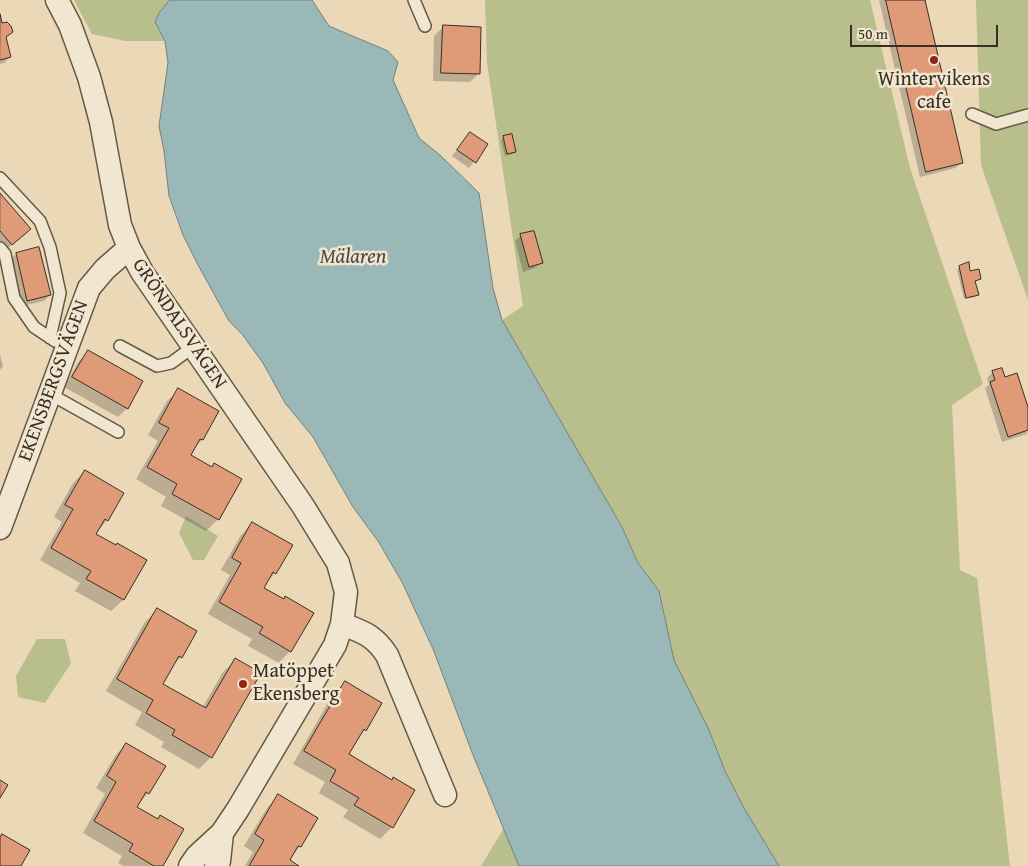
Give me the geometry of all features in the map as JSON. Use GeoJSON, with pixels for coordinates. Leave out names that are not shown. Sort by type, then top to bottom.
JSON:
{"type":"FeatureCollection","features":[{"type":"Feature","properties":{"kind":"street","name":"GRÖNDALSVÄGEN"},"geometry":{"type":"LineString","coordinates":[[57,0],[70,25],[89,77],[101,122],[120,225],[129,248],[142,272],[303,506],[338,563],[346,592],[342,624],[335,645],[238,809],[222,833],[197,856],[190,866]]}},
{"type":"Feature","properties":{"kind":"street","name":"EKENSBERGSVÄGEN"},"geometry":{"type":"LineString","coordinates":[[0,528],[50,394],[58,344],[89,288],[105,269],[129,248]]}},
{"type":"Feature","properties":{"kind":"street"},"geometry":{"type":"LineString","coordinates":[[342,624],[366,633],[379,643],[387,655],[445,795]]}},
{"type":"Feature","properties":{"kind":"street","name":"GRÖNDALSVÄGEN"},"geometry":{"type":"LineString","coordinates":[[216,866],[219,861],[222,833]]}},
{"type":"Feature","properties":{"kind":"lane"},"geometry":{"type":"LineString","coordinates":[[414,0],[425,26]]}},
{"type":"Feature","properties":{"kind":"lane"},"geometry":{"type":"LineString","coordinates":[[972,114],[996,124],[1028,115]]}},
{"type":"Feature","properties":{"kind":"lane"},"geometry":{"type":"LineString","coordinates":[[0,178],[40,221],[50,247],[60,293],[58,344]]}},
{"type":"Feature","properties":{"kind":"lane"},"geometry":{"type":"LineString","coordinates":[[0,248],[5,254],[14,298],[34,327],[58,344]]}},
{"type":"Feature","properties":{"kind":"lane"},"geometry":{"type":"LineString","coordinates":[[120,346],[156,366],[171,363],[193,347]]}},
{"type":"Feature","properties":{"kind":"lane"},"geometry":{"type":"LineString","coordinates":[[50,394],[118,432]]}},
{"type":"Feature","properties":{"kind":"green space"},"geometry":{"type":"Polygon","coordinates":[[[74,0],[170,0],[159,13],[155,22],[165,41],[125,41],[92,34],[74,0]]]}},
{"type":"Feature","properties":{"kind":"green space"},"geometry":{"type":"Polygon","coordinates":[[[485,0],[870,0],[910,168],[983,384],[952,405],[960,570],[977,578],[1010,866],[779,866],[744,808],[725,771],[709,730],[674,660],[659,591],[638,563],[622,527],[502,320],[523,306],[487,63],[485,0]]]}},
{"type":"Feature","properties":{"kind":"green space"},"geometry":{"type":"Polygon","coordinates":[[[976,0],[1028,0],[1028,300],[981,165],[976,0]]]}},
{"type":"Feature","properties":{"kind":"green space"},"geometry":{"type":"Polygon","coordinates":[[[186,516],[218,536],[204,560],[193,560],[179,533],[186,516]]]}},
{"type":"Feature","properties":{"kind":"green space"},"geometry":{"type":"Polygon","coordinates":[[[37,639],[65,639],[71,663],[45,703],[18,697],[16,676],[37,639]]]}},
{"type":"Feature","properties":{"kind":"green space"},"geometry":{"type":"Polygon","coordinates":[[[504,828],[519,866],[481,866],[504,828]]]}},
{"type":"Feature","properties":{"kind":"water","name":"Mälaren"},"geometry":{"type":"Polygon","coordinates":[[[170,0],[312,0],[329,26],[388,51],[398,62],[393,80],[419,138],[441,156],[479,193],[493,288],[502,320],[622,527],[638,563],[659,591],[674,660],[709,730],[725,771],[744,808],[779,866],[519,866],[473,755],[433,649],[402,582],[378,541],[353,507],[313,437],[285,403],[263,363],[242,334],[229,321],[183,235],[169,196],[159,126],[168,63],[165,41],[155,22],[159,13],[170,0]]]}},
{"type":"Feature","properties":{"kind":"building"},"geometry":{"type":"Polygon","coordinates":[[[886,0],[925,0],[963,163],[926,172],[886,0]]]}},
{"type":"Feature","properties":{"kind":"building"},"geometry":{"type":"Polygon","coordinates":[[[0,14],[2,23],[7,22],[13,32],[6,37],[11,57],[0,60],[0,14]]]}},
{"type":"Feature","properties":{"kind":"building"},"geometry":{"type":"Polygon","coordinates":[[[443,25],[481,27],[480,74],[441,73],[443,25]]]}},
{"type":"Feature","properties":{"kind":"building"},"geometry":{"type":"Polygon","coordinates":[[[470,132],[488,144],[476,163],[457,150],[470,132]]]}},
{"type":"Feature","properties":{"kind":"building"},"geometry":{"type":"Polygon","coordinates":[[[512,134],[516,152],[507,154],[503,136],[512,134]]]}},
{"type":"Feature","properties":{"kind":"building"},"geometry":{"type":"Polygon","coordinates":[[[0,193],[31,229],[12,245],[0,231],[0,193]]]}},
{"type":"Feature","properties":{"kind":"building"},"geometry":{"type":"Polygon","coordinates":[[[534,231],[543,263],[529,267],[520,234],[534,231]]]}},
{"type":"Feature","properties":{"kind":"building"},"geometry":{"type":"Polygon","coordinates":[[[39,247],[51,295],[27,301],[16,253],[39,247]]]}},
{"type":"Feature","properties":{"kind":"building"},"geometry":{"type":"Polygon","coordinates":[[[969,262],[970,271],[979,269],[981,279],[975,281],[979,295],[966,298],[959,266],[969,262]]]}},
{"type":"Feature","properties":{"kind":"building"},"geometry":{"type":"Polygon","coordinates":[[[88,350],[143,381],[128,409],[72,377],[88,350]]]}},
{"type":"Feature","properties":{"kind":"building"},"geometry":{"type":"Polygon","coordinates":[[[1002,368],[1005,377],[1017,373],[1028,407],[1028,430],[1008,437],[990,382],[995,380],[992,371],[1002,368]]]}},
{"type":"Feature","properties":{"kind":"building"},"geometry":{"type":"Polygon","coordinates":[[[178,388],[219,411],[203,440],[200,439],[191,455],[212,467],[214,463],[242,479],[219,520],[172,494],[177,484],[147,467],[169,428],[159,423],[178,388]]]}},
{"type":"Feature","properties":{"kind":"building"},"geometry":{"type":"Polygon","coordinates":[[[85,470],[124,493],[108,521],[105,519],[96,534],[116,545],[117,543],[147,560],[124,600],[86,579],[91,571],[51,548],[73,509],[65,505],[85,470]]]}},
{"type":"Feature","properties":{"kind":"building"},"geometry":{"type":"Polygon","coordinates":[[[252,522],[293,545],[276,574],[273,572],[264,588],[284,599],[285,596],[314,613],[291,652],[259,633],[263,627],[219,602],[241,563],[232,558],[252,522]]]}},
{"type":"Feature","properties":{"kind":"building"},"geometry":{"type":"Polygon","coordinates":[[[157,608],[197,631],[182,658],[179,656],[163,684],[206,708],[235,658],[261,673],[212,758],[172,735],[175,730],[146,713],[153,700],[117,679],[157,608]]]}},
{"type":"Feature","properties":{"kind":"building"},"geometry":{"type":"Polygon","coordinates":[[[345,681],[382,703],[366,731],[364,729],[349,754],[392,780],[393,777],[415,790],[393,828],[354,805],[359,798],[330,781],[336,770],[304,751],[345,681]]]}},
{"type":"Feature","properties":{"kind":"building"},"geometry":{"type":"Polygon","coordinates":[[[126,743],[166,766],[149,794],[146,792],[137,807],[158,819],[160,815],[184,829],[163,866],[154,866],[129,851],[133,844],[94,821],[116,782],[107,776],[126,743]]]}},
{"type":"Feature","properties":{"kind":"building"},"geometry":{"type":"Polygon","coordinates":[[[0,780],[8,785],[0,798],[0,780]]]}},
{"type":"Feature","properties":{"kind":"building"},"geometry":{"type":"Polygon","coordinates":[[[278,794],[318,818],[301,847],[298,846],[290,860],[299,866],[249,866],[264,840],[255,834],[278,794]]]}},
{"type":"Feature","properties":{"kind":"building"},"geometry":{"type":"Polygon","coordinates":[[[2,834],[30,850],[21,866],[0,866],[0,838],[2,834]]]}},
{"type":"Feature","properties":{"kind":"place","name":"Wintervikens cafe"},"geometry":{"type":"Point","coordinates":[934,60]}},
{"type":"Feature","properties":{"kind":"place","name":"Matöppet Ekensberg"},"geometry":{"type":"Point","coordinates":[243,684]}}]}
